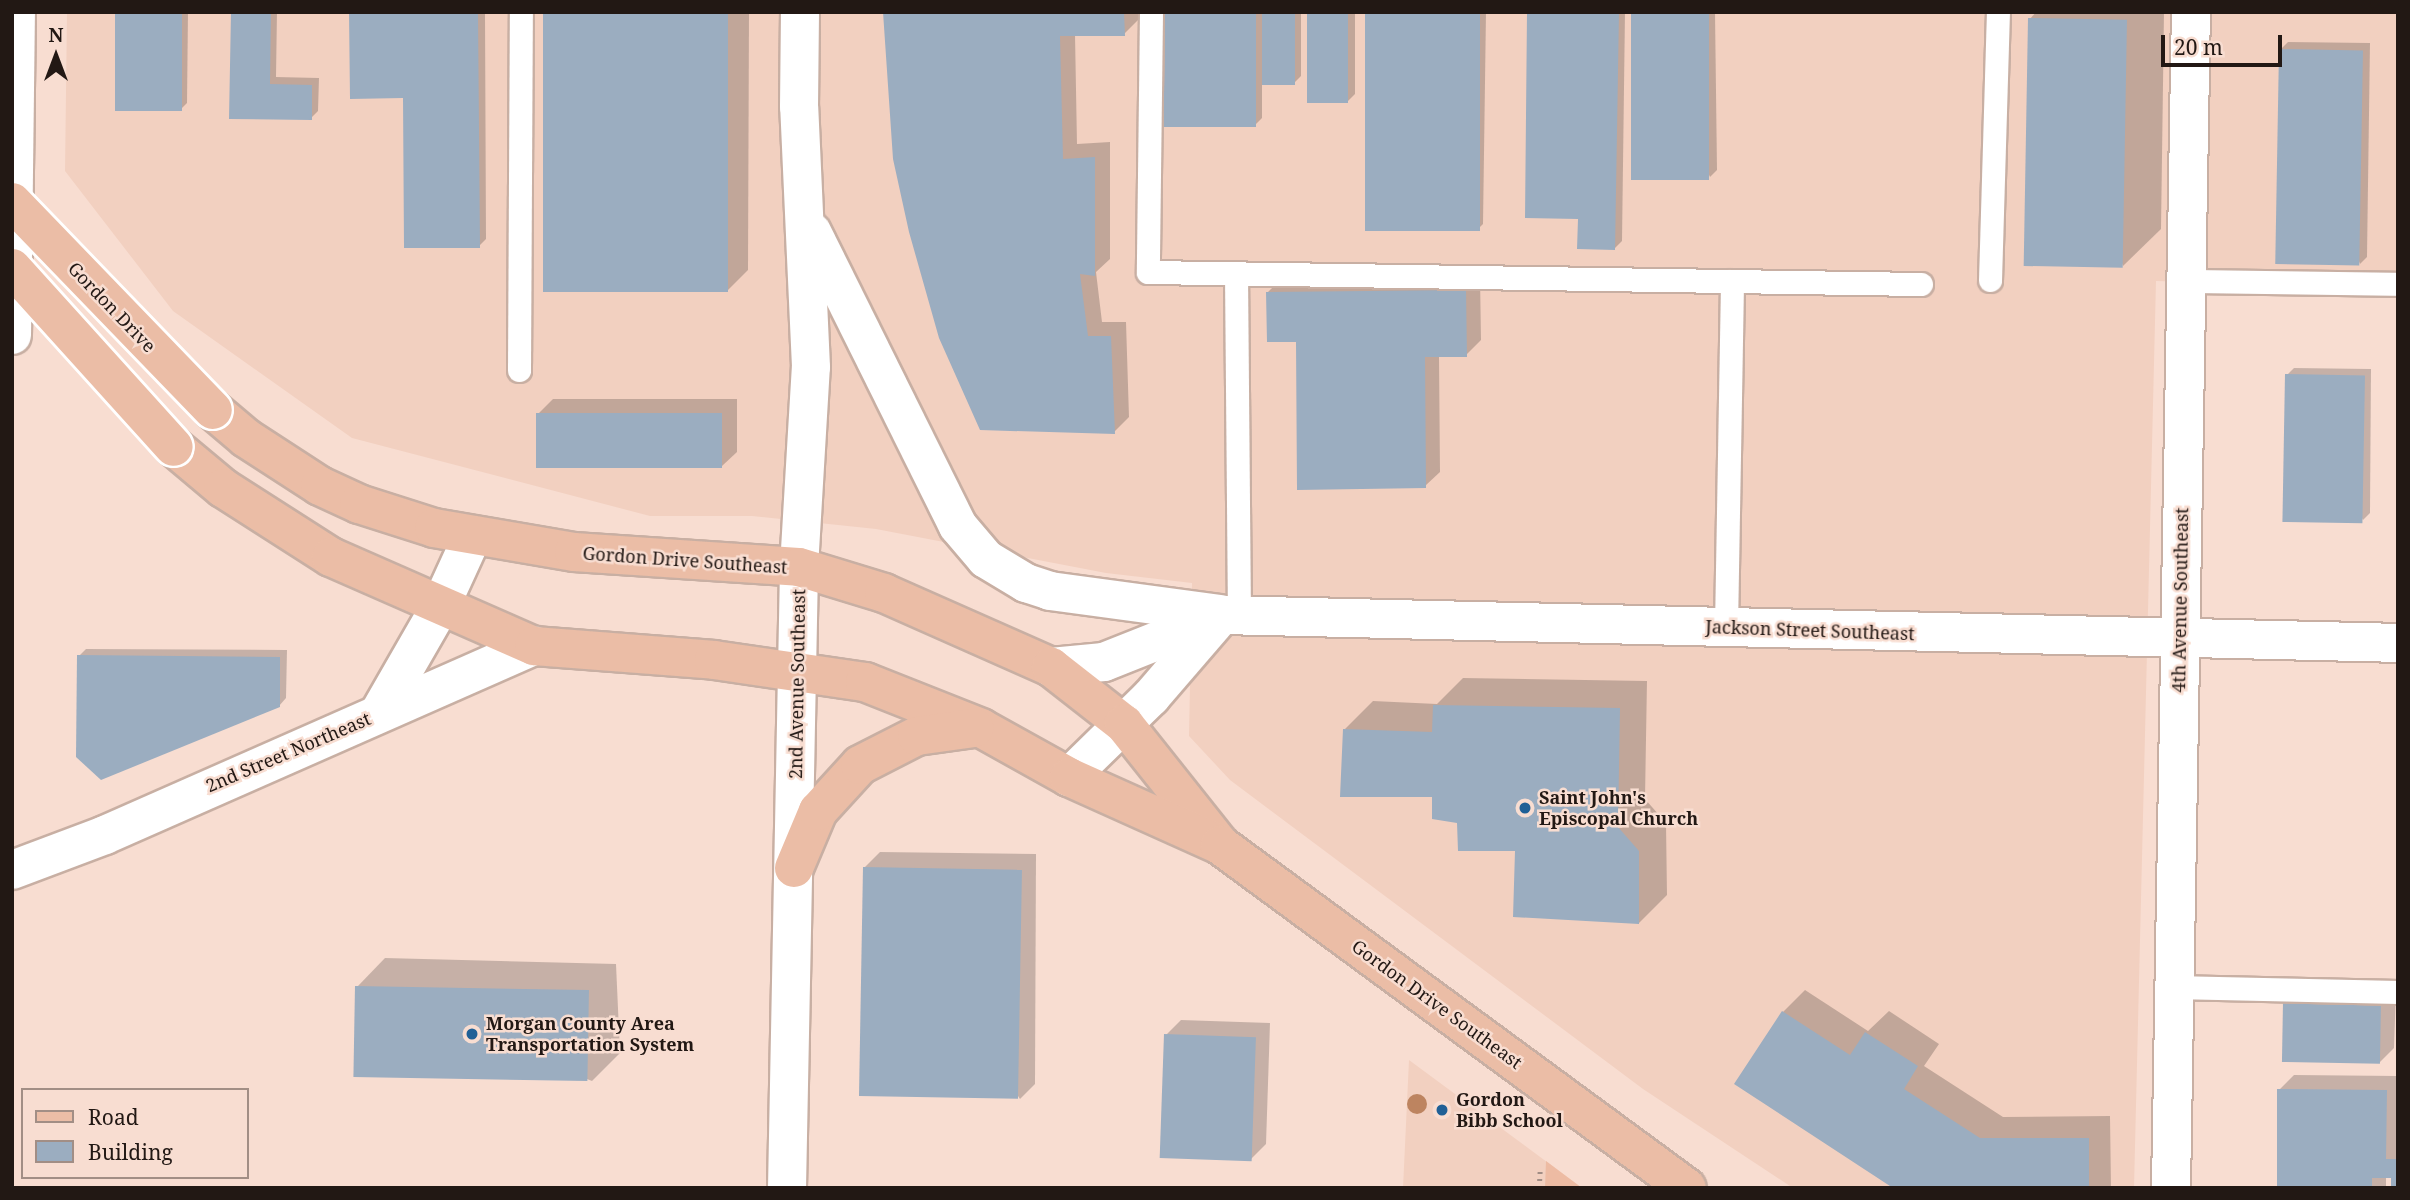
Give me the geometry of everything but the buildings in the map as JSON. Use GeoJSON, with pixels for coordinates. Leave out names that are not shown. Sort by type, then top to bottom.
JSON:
{"type":"FeatureCollection","features":[{"type":"Feature","properties":{"kind":"main road","name":"Gordon Drive"},"geometry":{"type":"LineString","coordinates":[[12,202],[213,410]]}},
{"type":"Feature","properties":{"kind":"main road","name":"Gordon Drive Southeast"},"geometry":{"type":"LineString","coordinates":[[12,268],[174,447],[287,531],[374,578],[534,646],[797,670],[865,682],[981,728],[1069,777],[1220,845],[1687,1188]]}},
{"type":"Feature","properties":{"kind":"main road","name":"Gordon Drive Southeast"},"geometry":{"type":"LineString","coordinates":[[213,410],[255,445],[320,486],[396,517],[474,535],[574,552],[799,568],[884,593],[1051,667],[1125,724],[1220,845]]}},
{"type":"Feature","properties":{"kind":"main road"},"geometry":{"type":"LineString","coordinates":[[794,868],[818,811],[860,765],[917,736],[981,728]]}},
{"type":"Feature","properties":{"kind":"street"},"geometry":{"type":"LineString","coordinates":[[12,335],[16,12]]}},
{"type":"Feature","properties":{"kind":"street","name":"2nd Avenue Southeast"},"geometry":{"type":"LineString","coordinates":[[787,1188],[799,568],[811,367],[799,107],[800,12]]}},
{"type":"Feature","properties":{"kind":"street","name":"4th Avenue Southeast"},"geometry":{"type":"LineString","coordinates":[[2171,1188],[2191,12]]}},
{"type":"Feature","properties":{"kind":"street"},"geometry":{"type":"LineString","coordinates":[[806,221],[958,526],[986,559],[1015,578],[1050,591],[1231,615]]}},
{"type":"Feature","properties":{"kind":"street","name":"2nd Street Northeast"},"geometry":{"type":"LineString","coordinates":[[12,870],[105,835],[379,713],[440,607],[474,535]]}},
{"type":"Feature","properties":{"kind":"street"},"geometry":{"type":"LineString","coordinates":[[1069,777],[1125,724],[1231,615]]}},
{"type":"Feature","properties":{"kind":"street","name":"Jackson Street Southeast"},"geometry":{"type":"LineString","coordinates":[[1051,667],[1104,662],[1231,615],[2398,643]]}},
{"type":"Feature","properties":{"kind":"street"},"geometry":{"type":"LineString","coordinates":[[379,713],[534,646]]}},
{"type":"Feature","properties":{"kind":"lane"},"geometry":{"type":"LineString","coordinates":[[519,370],[521,12]]}},
{"type":"Feature","properties":{"kind":"lane"},"geometry":{"type":"LineString","coordinates":[[1151,12],[1148,272],[1922,284]]}},
{"type":"Feature","properties":{"kind":"lane"},"geometry":{"type":"LineString","coordinates":[[1990,280],[1998,12]]}},
{"type":"Feature","properties":{"kind":"lane"},"geometry":{"type":"LineString","coordinates":[[1231,615],[1236,273]]}},
{"type":"Feature","properties":{"kind":"lane"},"geometry":{"type":"LineString","coordinates":[[1727,627],[1732,281]]}},
{"type":"Feature","properties":{"kind":"lane"},"geometry":{"type":"LineString","coordinates":[[2186,281],[2398,284]]}},
{"type":"Feature","properties":{"kind":"lane"},"geometry":{"type":"LineString","coordinates":[[2173,987],[2398,992]]}},
{"type":"Feature","properties":{"kind":"path"},"geometry":{"type":"LineString","coordinates":[[1539,1188],[1540,1167]]}},
{"type":"Feature","properties":{"kind":"shaded area"},"geometry":{"type":"Polygon","coordinates":[[[67,12],[2398,12],[2398,288],[2156,281],[2134,1188],[1793,1188],[1643,1089],[1230,780],[1189,736],[1192,583],[1106,573],[876,529],[752,516],[650,516],[352,438],[173,311],[65,171],[67,12]]]}},
{"type":"Feature","properties":{"kind":"shaded area","name":"Gordon Bibb School"},"geometry":{"type":"Polygon","coordinates":[[[1409,1060],[1582,1188],[1403,1188],[1409,1060]]]}},
{"type":"Feature","properties":{"kind":"shaded area"},"geometry":{"type":"Polygon","coordinates":[[[1546,1161],[1582,1188],[1545,1188],[1546,1161]]]}},
{"type":"Feature","properties":{"kind":"place","name":"Saint John's Episcopal Church"},"geometry":{"type":"Point","coordinates":[1525,808]}},
{"type":"Feature","properties":{"kind":"place","name":"Morgan County Area Transportation System"},"geometry":{"type":"Point","coordinates":[472,1034]}},
{"type":"Feature","properties":{"kind":"place","name":"Gordon Bibb School"},"geometry":{"type":"Point","coordinates":[1442,1110]}}]}
